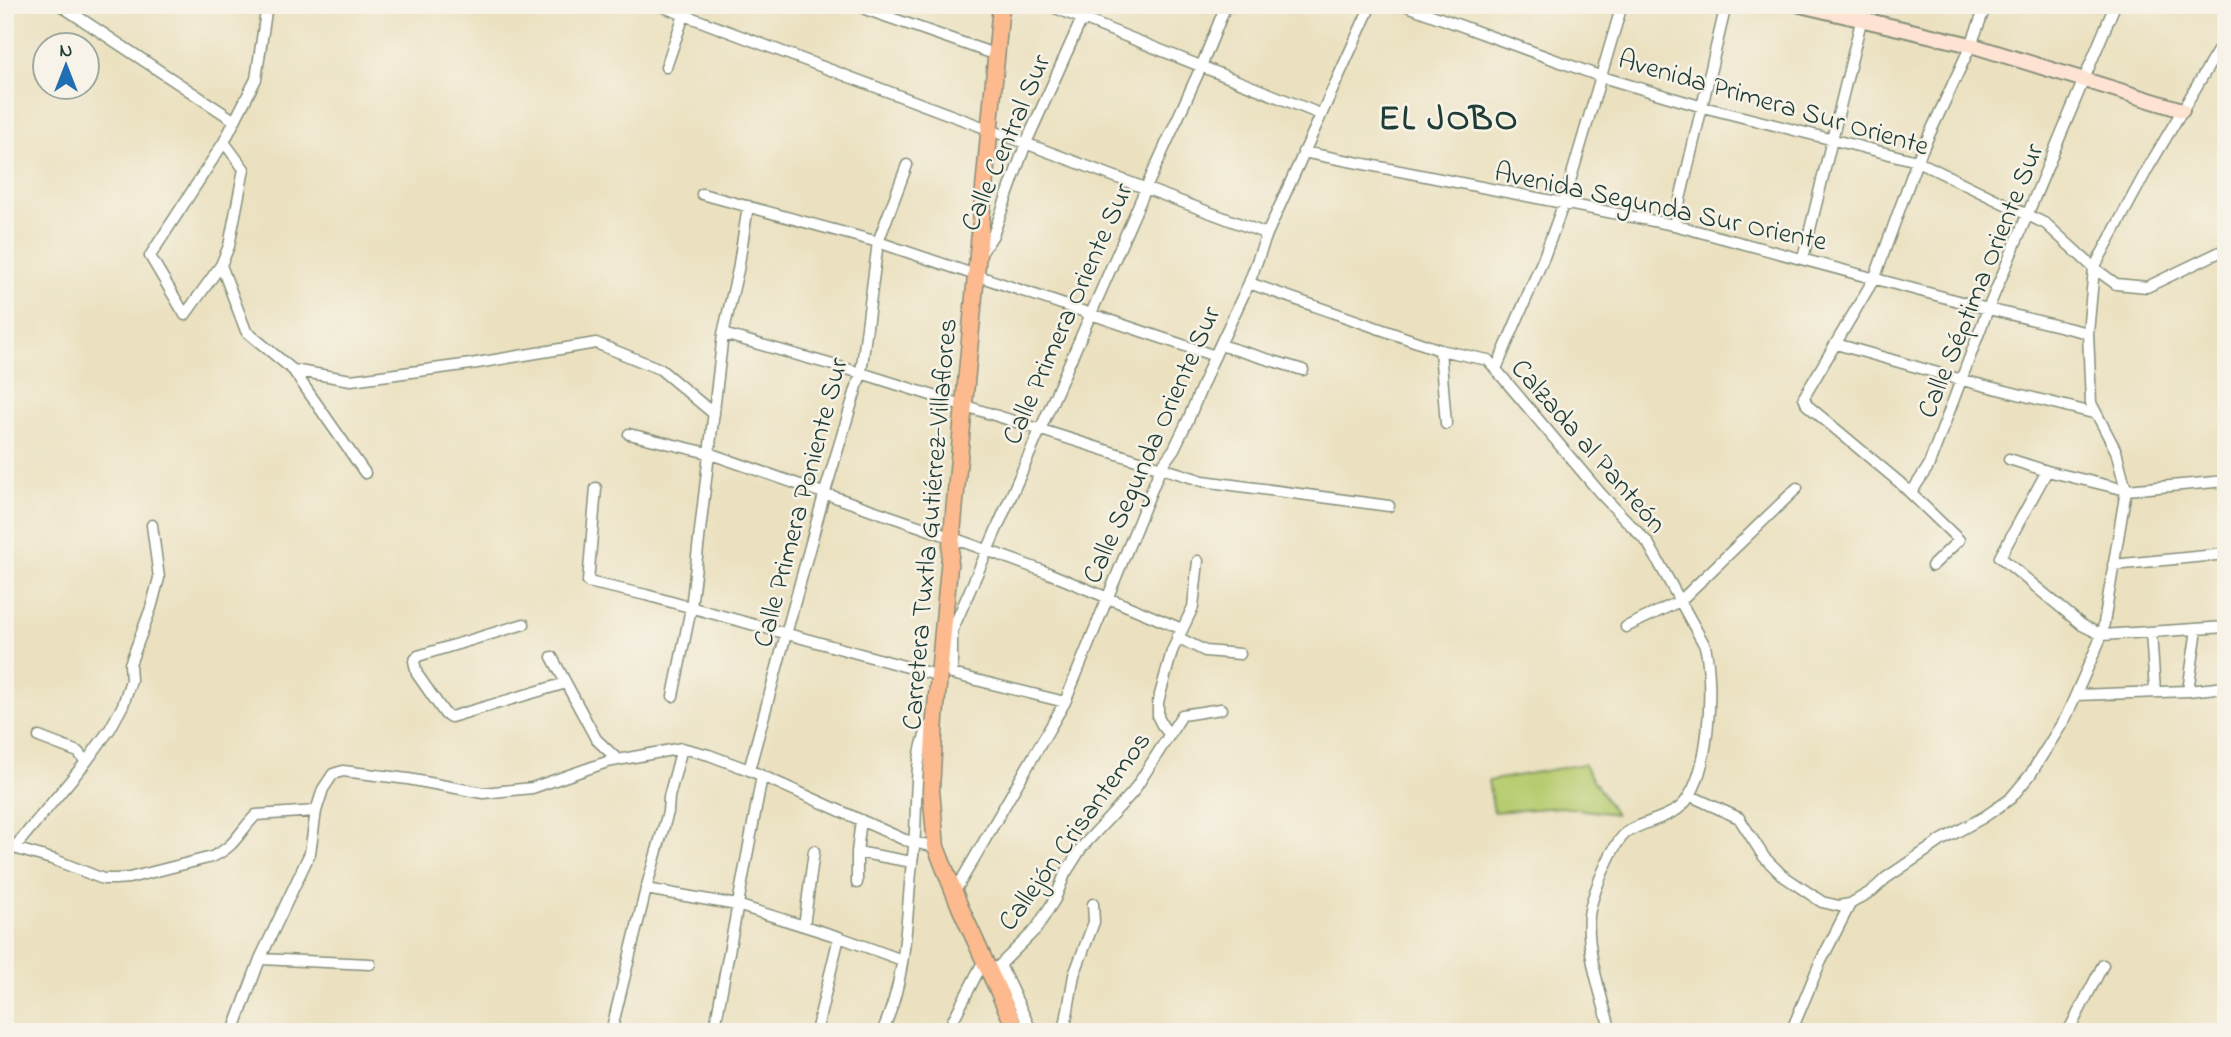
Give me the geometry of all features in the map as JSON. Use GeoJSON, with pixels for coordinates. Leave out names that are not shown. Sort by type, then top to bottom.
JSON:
{"type":"FeatureCollection","features":[{"type":"Feature","properties":{"kind":"main road","name":"Carretera Tuxtla Gutiérrez-Villaflores"},"geometry":{"type":"LineString","coordinates":[[1001,5],[953,538],[946,675],[935,718],[931,790],[936,847],[954,893],[991,966],[1017,1032]]}},
{"type":"Feature","properties":{"kind":"street"},"geometry":{"type":"LineString","coordinates":[[60,5],[235,121]]}},
{"type":"Feature","properties":{"kind":"street"},"geometry":{"type":"LineString","coordinates":[[225,142],[244,169],[229,246],[221,265],[185,316],[150,256],[225,142],[256,79],[267,5]]}},
{"type":"Feature","properties":{"kind":"street"},"geometry":{"type":"LineString","coordinates":[[658,5],[1267,234]]}},
{"type":"Feature","properties":{"kind":"street"},"geometry":{"type":"LineString","coordinates":[[1048,5],[1320,114]]}},
{"type":"Feature","properties":{"kind":"street","name":"Calle Central Sur"},"geometry":{"type":"LineString","coordinates":[[978,258],[993,235],[1026,143],[1088,5]]}},
{"type":"Feature","properties":{"kind":"street","name":"Calle Primera Oriente Sur"},"geometry":{"type":"LineString","coordinates":[[948,632],[1092,314],[1226,5]]}},
{"type":"Feature","properties":{"kind":"street","name":"Calle Segunda Oriente Sur"},"geometry":{"type":"LineString","coordinates":[[954,893],[1065,702],[1161,467],[1179,439],[1249,283],[1303,152],[1371,5]]}},
{"type":"Feature","properties":{"kind":"street","name":"Avenida Primera Sur Oriente"},"geometry":{"type":"LineString","coordinates":[[1404,5],[1602,77],[1703,107],[1917,160],[2046,224],[2094,268],[2116,284],[2147,287],[2226,249]]}},
{"type":"Feature","properties":{"kind":"street"},"geometry":{"type":"LineString","coordinates":[[1496,369],[1563,205],[1622,5]]}},
{"type":"Feature","properties":{"kind":"street"},"geometry":{"type":"LineString","coordinates":[[1674,225],[1727,5]]}},
{"type":"Feature","properties":{"kind":"street"},"geometry":{"type":"LineString","coordinates":[[1801,5],[1863,13],[2182,110]]}},
{"type":"Feature","properties":{"kind":"street"},"geometry":{"type":"LineString","coordinates":[[1932,566],[1959,540],[1910,493],[1804,402],[1804,397],[1875,277],[1917,160],[1971,45],[1986,5]]}},
{"type":"Feature","properties":{"kind":"street","name":"Calle Séptima Oriente Sur"},"geometry":{"type":"LineString","coordinates":[[1910,493],[1928,467],[1989,309],[2115,5]]}},
{"type":"Feature","properties":{"kind":"street"},"geometry":{"type":"LineString","coordinates":[[865,7],[997,55]]}},
{"type":"Feature","properties":{"kind":"street"},"geometry":{"type":"LineString","coordinates":[[1803,258],[1863,13]]}},
{"type":"Feature","properties":{"kind":"street"},"geometry":{"type":"LineString","coordinates":[[666,67],[684,15]]}},
{"type":"Feature","properties":{"kind":"street"},"geometry":{"type":"LineString","coordinates":[[1611,1032],[1592,956],[1589,914],[1607,862],[1627,831],[1679,809],[1690,796],[1739,818],[1764,857],[1804,891],[1822,902],[1850,904],[1942,840],[2010,799],[2049,747],[2077,695],[2102,635],[2126,491],[2116,451],[2091,403],[2088,333],[2094,268],[2148,168],[2226,37]]}},
{"type":"Feature","properties":{"kind":"street","name":"Avenida Segunda Sur Oriente"},"geometry":{"type":"LineString","coordinates":[[1303,152],[1674,225],[2088,333]]}},
{"type":"Feature","properties":{"kind":"street","name":"Calle Primera Poniente Sur"},"geometry":{"type":"LineString","coordinates":[[749,770],[824,495],[861,373],[878,242],[907,165]]}},
{"type":"Feature","properties":{"kind":"street"},"geometry":{"type":"LineString","coordinates":[[702,194],[878,242],[1215,356]]}},
{"type":"Feature","properties":{"kind":"street"},"geometry":{"type":"LineString","coordinates":[[983,205],[1001,214]]}},
{"type":"Feature","properties":{"kind":"street"},"geometry":{"type":"LineString","coordinates":[[673,696],[691,608],[723,334],[738,270],[748,206]]}},
{"type":"Feature","properties":{"kind":"street"},"geometry":{"type":"LineString","coordinates":[[221,265],[246,331],[293,370],[365,473]]}},
{"type":"Feature","properties":{"kind":"street","name":"Calzada al Panteón"},"geometry":{"type":"LineString","coordinates":[[1249,283],[1440,350],[1488,360],[1601,494],[1648,543],[1705,646],[1708,660],[1708,732],[1700,770],[1690,796]]}},
{"type":"Feature","properties":{"kind":"street"},"geometry":{"type":"LineString","coordinates":[[723,334],[861,373],[964,408],[1203,481],[1388,506]]}},
{"type":"Feature","properties":{"kind":"street"},"geometry":{"type":"LineString","coordinates":[[293,370],[351,380],[596,343],[660,369],[714,414]]}},
{"type":"Feature","properties":{"kind":"street"},"geometry":{"type":"LineString","coordinates":[[1836,344],[1962,380],[2097,414]]}},
{"type":"Feature","properties":{"kind":"street"},"geometry":{"type":"LineString","coordinates":[[1220,345],[1303,370]]}},
{"type":"Feature","properties":{"kind":"street"},"geometry":{"type":"LineString","coordinates":[[1440,350],[1446,424]]}},
{"type":"Feature","properties":{"kind":"street"},"geometry":{"type":"LineString","coordinates":[[629,434],[708,453],[987,550],[1107,597],[1180,633],[1205,650],[1240,654]]}},
{"type":"Feature","properties":{"kind":"street"},"geometry":{"type":"LineString","coordinates":[[2009,459],[2126,491],[2226,481]]}},
{"type":"Feature","properties":{"kind":"street"},"geometry":{"type":"LineString","coordinates":[[2047,471],[2000,557],[2082,625],[2102,635],[2226,627]]}},
{"type":"Feature","properties":{"kind":"street"},"geometry":{"type":"LineString","coordinates":[[596,488],[587,582],[786,635],[1065,702]]}},
{"type":"Feature","properties":{"kind":"street"},"geometry":{"type":"LineString","coordinates":[[1626,627],[1680,601],[1797,488]]}},
{"type":"Feature","properties":{"kind":"street"},"geometry":{"type":"LineString","coordinates":[[152,525],[159,578],[130,664],[131,680],[122,705],[110,729],[86,762],[9,848],[103,878],[130,878],[212,857],[234,844],[256,815],[316,811]]}},
{"type":"Feature","properties":{"kind":"street"},"geometry":{"type":"LineString","coordinates":[[2113,565],[2226,554]]}},
{"type":"Feature","properties":{"kind":"street","name":"Callejón Crisantemos"},"geometry":{"type":"LineString","coordinates":[[947,1032],[991,966],[1036,929],[1055,900],[1065,874],[1082,847],[1133,792],[1170,735],[1158,717],[1158,702],[1180,633],[1193,607],[1198,561]]}},
{"type":"Feature","properties":{"kind":"street"},"geometry":{"type":"LineString","coordinates":[[524,624],[418,656],[414,661],[417,674],[445,715],[452,717],[566,683]]}},
{"type":"Feature","properties":{"kind":"street"},"geometry":{"type":"LineString","coordinates":[[2188,691],[2197,629]]}},
{"type":"Feature","properties":{"kind":"street"},"geometry":{"type":"LineString","coordinates":[[2151,632],[2155,692]]}},
{"type":"Feature","properties":{"kind":"street"},"geometry":{"type":"LineString","coordinates":[[552,657],[596,739],[618,760]]}},
{"type":"Feature","properties":{"kind":"street"},"geometry":{"type":"LineString","coordinates":[[2077,695],[2226,687]]}},
{"type":"Feature","properties":{"kind":"street"},"geometry":{"type":"LineString","coordinates":[[1170,735],[1182,715],[1221,709]]}},
{"type":"Feature","properties":{"kind":"street"},"geometry":{"type":"LineString","coordinates":[[882,1032],[900,981],[916,842],[919,756],[925,731],[935,718]]}},
{"type":"Feature","properties":{"kind":"street"},"geometry":{"type":"LineString","coordinates":[[39,737],[78,752],[86,762]]}},
{"type":"Feature","properties":{"kind":"street"},"geometry":{"type":"LineString","coordinates":[[611,1032],[682,748]]}},
{"type":"Feature","properties":{"kind":"street"},"geometry":{"type":"LineString","coordinates":[[233,1032],[260,959],[310,853],[316,811],[323,789],[333,774],[343,771],[408,779],[483,793],[533,788],[618,760],[682,748],[749,770],[862,820],[916,842],[936,847]]}},
{"type":"Feature","properties":{"kind":"street"},"geometry":{"type":"LineString","coordinates":[[732,1032],[714,1030],[762,776]]}},
{"type":"Feature","properties":{"kind":"street"},"geometry":{"type":"LineString","coordinates":[[857,883],[857,852],[862,820]]}},
{"type":"Feature","properties":{"kind":"street"},"geometry":{"type":"LineString","coordinates":[[804,926],[814,851]]}},
{"type":"Feature","properties":{"kind":"street"},"geometry":{"type":"LineString","coordinates":[[857,852],[912,862]]}},
{"type":"Feature","properties":{"kind":"street"},"geometry":{"type":"LineString","coordinates":[[646,889],[737,905],[902,960]]}},
{"type":"Feature","properties":{"kind":"street"},"geometry":{"type":"LineString","coordinates":[[1058,1032],[1065,1027],[1074,975],[1094,922],[1093,904]]}},
{"type":"Feature","properties":{"kind":"street"},"geometry":{"type":"LineString","coordinates":[[1791,1031],[1819,965],[1850,904]]}},
{"type":"Feature","properties":{"kind":"street"},"geometry":{"type":"LineString","coordinates":[[816,1032],[839,937]]}},
{"type":"Feature","properties":{"kind":"street"},"geometry":{"type":"LineString","coordinates":[[260,959],[370,964]]}},
{"type":"Feature","properties":{"kind":"street"},"geometry":{"type":"LineString","coordinates":[[2068,1032],[2103,965]]}},
{"type":"Feature","properties":{"kind":"street"},"geometry":{"type":"LineString","coordinates":[[991,966],[1032,1032]]}},
{"type":"Feature","properties":{"kind":"green space"},"geometry":{"type":"Polygon","coordinates":[[[1583,764],[1615,814],[1561,807],[1494,812],[1488,781],[1583,764]]]}},
{"type":"Feature","properties":{"kind":"district","name":"EL JOBO"},"geometry":{"type":"Point","coordinates":[1449,117]}}]}
